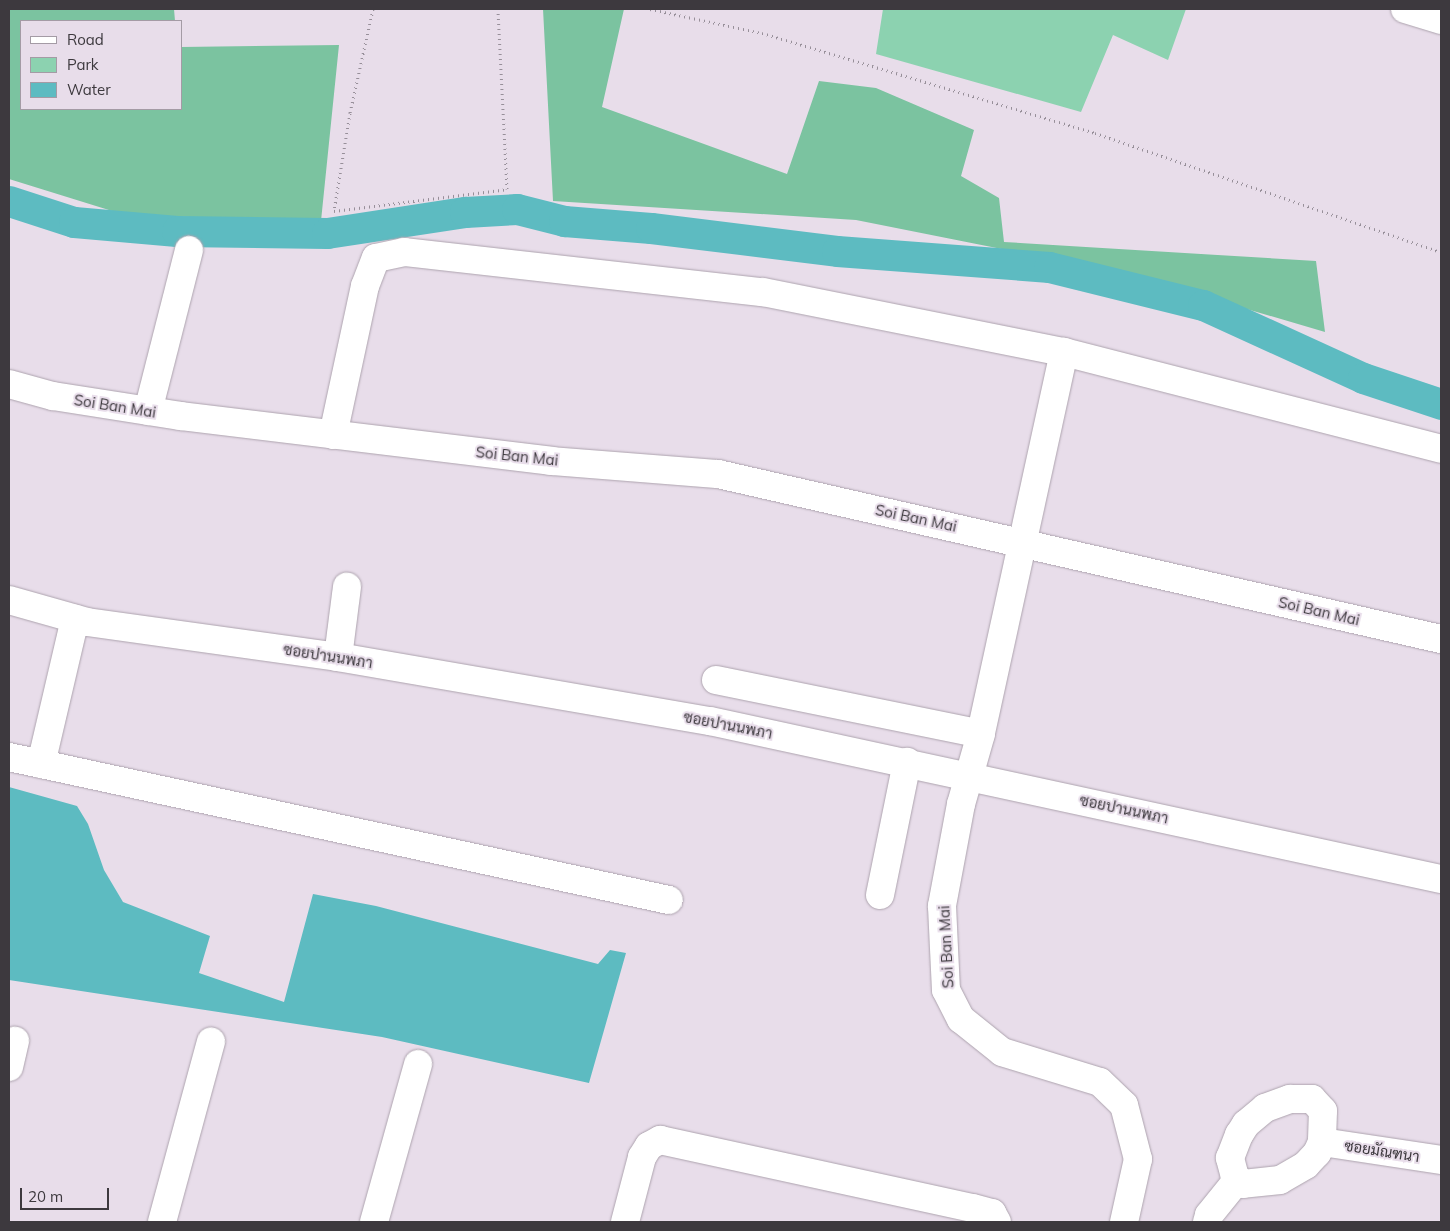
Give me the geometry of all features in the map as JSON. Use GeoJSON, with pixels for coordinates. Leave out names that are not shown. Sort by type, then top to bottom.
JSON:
{"type":"FeatureCollection","features":[{"type":"Feature","properties":{"kind":"street"},"geometry":{"type":"LineString","coordinates":[[1405,9],[1441,20]]}},
{"type":"Feature","properties":{"kind":"street"},"geometry":{"type":"LineString","coordinates":[[148,411],[189,250]]}},
{"type":"Feature","properties":{"kind":"street"},"geometry":{"type":"LineString","coordinates":[[333,435],[365,286],[376,258],[404,252],[763,292],[1064,352],[1441,449]]}},
{"type":"Feature","properties":{"kind":"street","name":"Soi Ban Mai"},"geometry":{"type":"LineString","coordinates":[[1064,352],[981,734],[961,804],[942,906],[946,990],[960,1019],[1002,1052],[1100,1082],[1124,1105],[1138,1159],[1124,1222]]}},
{"type":"Feature","properties":{"kind":"street","name":"Soi Ban Mai"},"geometry":{"type":"LineString","coordinates":[[9,384],[53,396],[148,411],[333,435],[551,461],[718,474],[1022,541],[1441,639]]}},
{"type":"Feature","properties":{"kind":"street"},"geometry":{"type":"LineString","coordinates":[[338,657],[347,587]]}},
{"type":"Feature","properties":{"kind":"street","name":"ซอยปานนพภา"},"geometry":{"type":"LineString","coordinates":[[9,600],[75,619],[338,657],[710,721],[970,775],[1441,879]]}},
{"type":"Feature","properties":{"kind":"street"},"geometry":{"type":"LineString","coordinates":[[41,764],[75,619]]}},
{"type":"Feature","properties":{"kind":"street"},"geometry":{"type":"LineString","coordinates":[[716,680],[981,734]]}},
{"type":"Feature","properties":{"kind":"street"},"geometry":{"type":"LineString","coordinates":[[9,757],[669,900]]}},
{"type":"Feature","properties":{"kind":"street"},"geometry":{"type":"LineString","coordinates":[[880,895],[907,762]]}},
{"type":"Feature","properties":{"kind":"street"},"geometry":{"type":"LineString","coordinates":[[9,1067],[15,1041]]}},
{"type":"Feature","properties":{"kind":"street"},"geometry":{"type":"LineString","coordinates":[[162,1222],[211,1042]]}},
{"type":"Feature","properties":{"kind":"street"},"geometry":{"type":"LineString","coordinates":[[374,1222],[418,1064]]}},
{"type":"Feature","properties":{"kind":"street","name":"ซอยมัณฑนา"},"geometry":{"type":"LineString","coordinates":[[1312,1099],[1323,1111],[1322,1142],[1306,1165],[1288,1176],[1253,1184],[1238,1179],[1231,1169],[1230,1158],[1238,1135],[1255,1116],[1276,1102],[1312,1099]]}},
{"type":"Feature","properties":{"kind":"street"},"geometry":{"type":"LineString","coordinates":[[625,1222],[642,1157],[649,1146],[660,1140],[973,1208],[992,1214],[997,1222]]}},
{"type":"Feature","properties":{"kind":"street","name":"ซอยมัณฑนา"},"geometry":{"type":"LineString","coordinates":[[1322,1142],[1441,1160]]}},
{"type":"Feature","properties":{"kind":"street"},"geometry":{"type":"LineString","coordinates":[[1207,1222],[1209,1215],[1238,1179]]}},
{"type":"Feature","properties":{"kind":"path"},"geometry":{"type":"LineString","coordinates":[[374,9],[350,113],[334,211],[507,189],[498,9]]}},
{"type":"Feature","properties":{"kind":"path"},"geometry":{"type":"LineString","coordinates":[[650,9],[762,33],[1095,133],[1441,252]]}},
{"type":"Feature","properties":{"kind":"green space"},"geometry":{"type":"Polygon","coordinates":[[[9,9],[174,9],[175,20],[20,20],[20,110],[182,110],[182,47],[339,45],[321,221],[125,215],[9,179],[9,9]]]}},
{"type":"Feature","properties":{"kind":"green space"},"geometry":{"type":"Polygon","coordinates":[[[543,9],[624,9],[602,107],[787,174],[819,81],[876,88],[974,130],[961,176],[999,198],[1004,242],[1316,261],[1325,332],[1223,302],[1022,253],[856,220],[553,201],[543,9]]]}},
{"type":"Feature","properties":{"kind":"green space"},"geometry":{"type":"Polygon","coordinates":[[[883,9],[1186,9],[1168,60],[1113,35],[1081,112],[876,54],[883,9]]]}},
{"type":"Feature","properties":{"kind":"water"},"geometry":{"type":"Polygon","coordinates":[[[9,787],[77,806],[88,824],[104,870],[123,902],[210,936],[199,973],[284,1002],[313,894],[376,906],[598,964],[610,950],[626,953],[589,1083],[382,1037],[9,980],[9,787]]]}},
{"type":"Feature","properties":{"kind":"waterway"},"geometry":{"type":"LineString","coordinates":[[9,201],[74,222],[177,231],[327,233],[465,212],[517,209],[564,221],[651,228],[837,251],[1049,267],[1203,305],[1363,378],[1441,404]]}}]}
